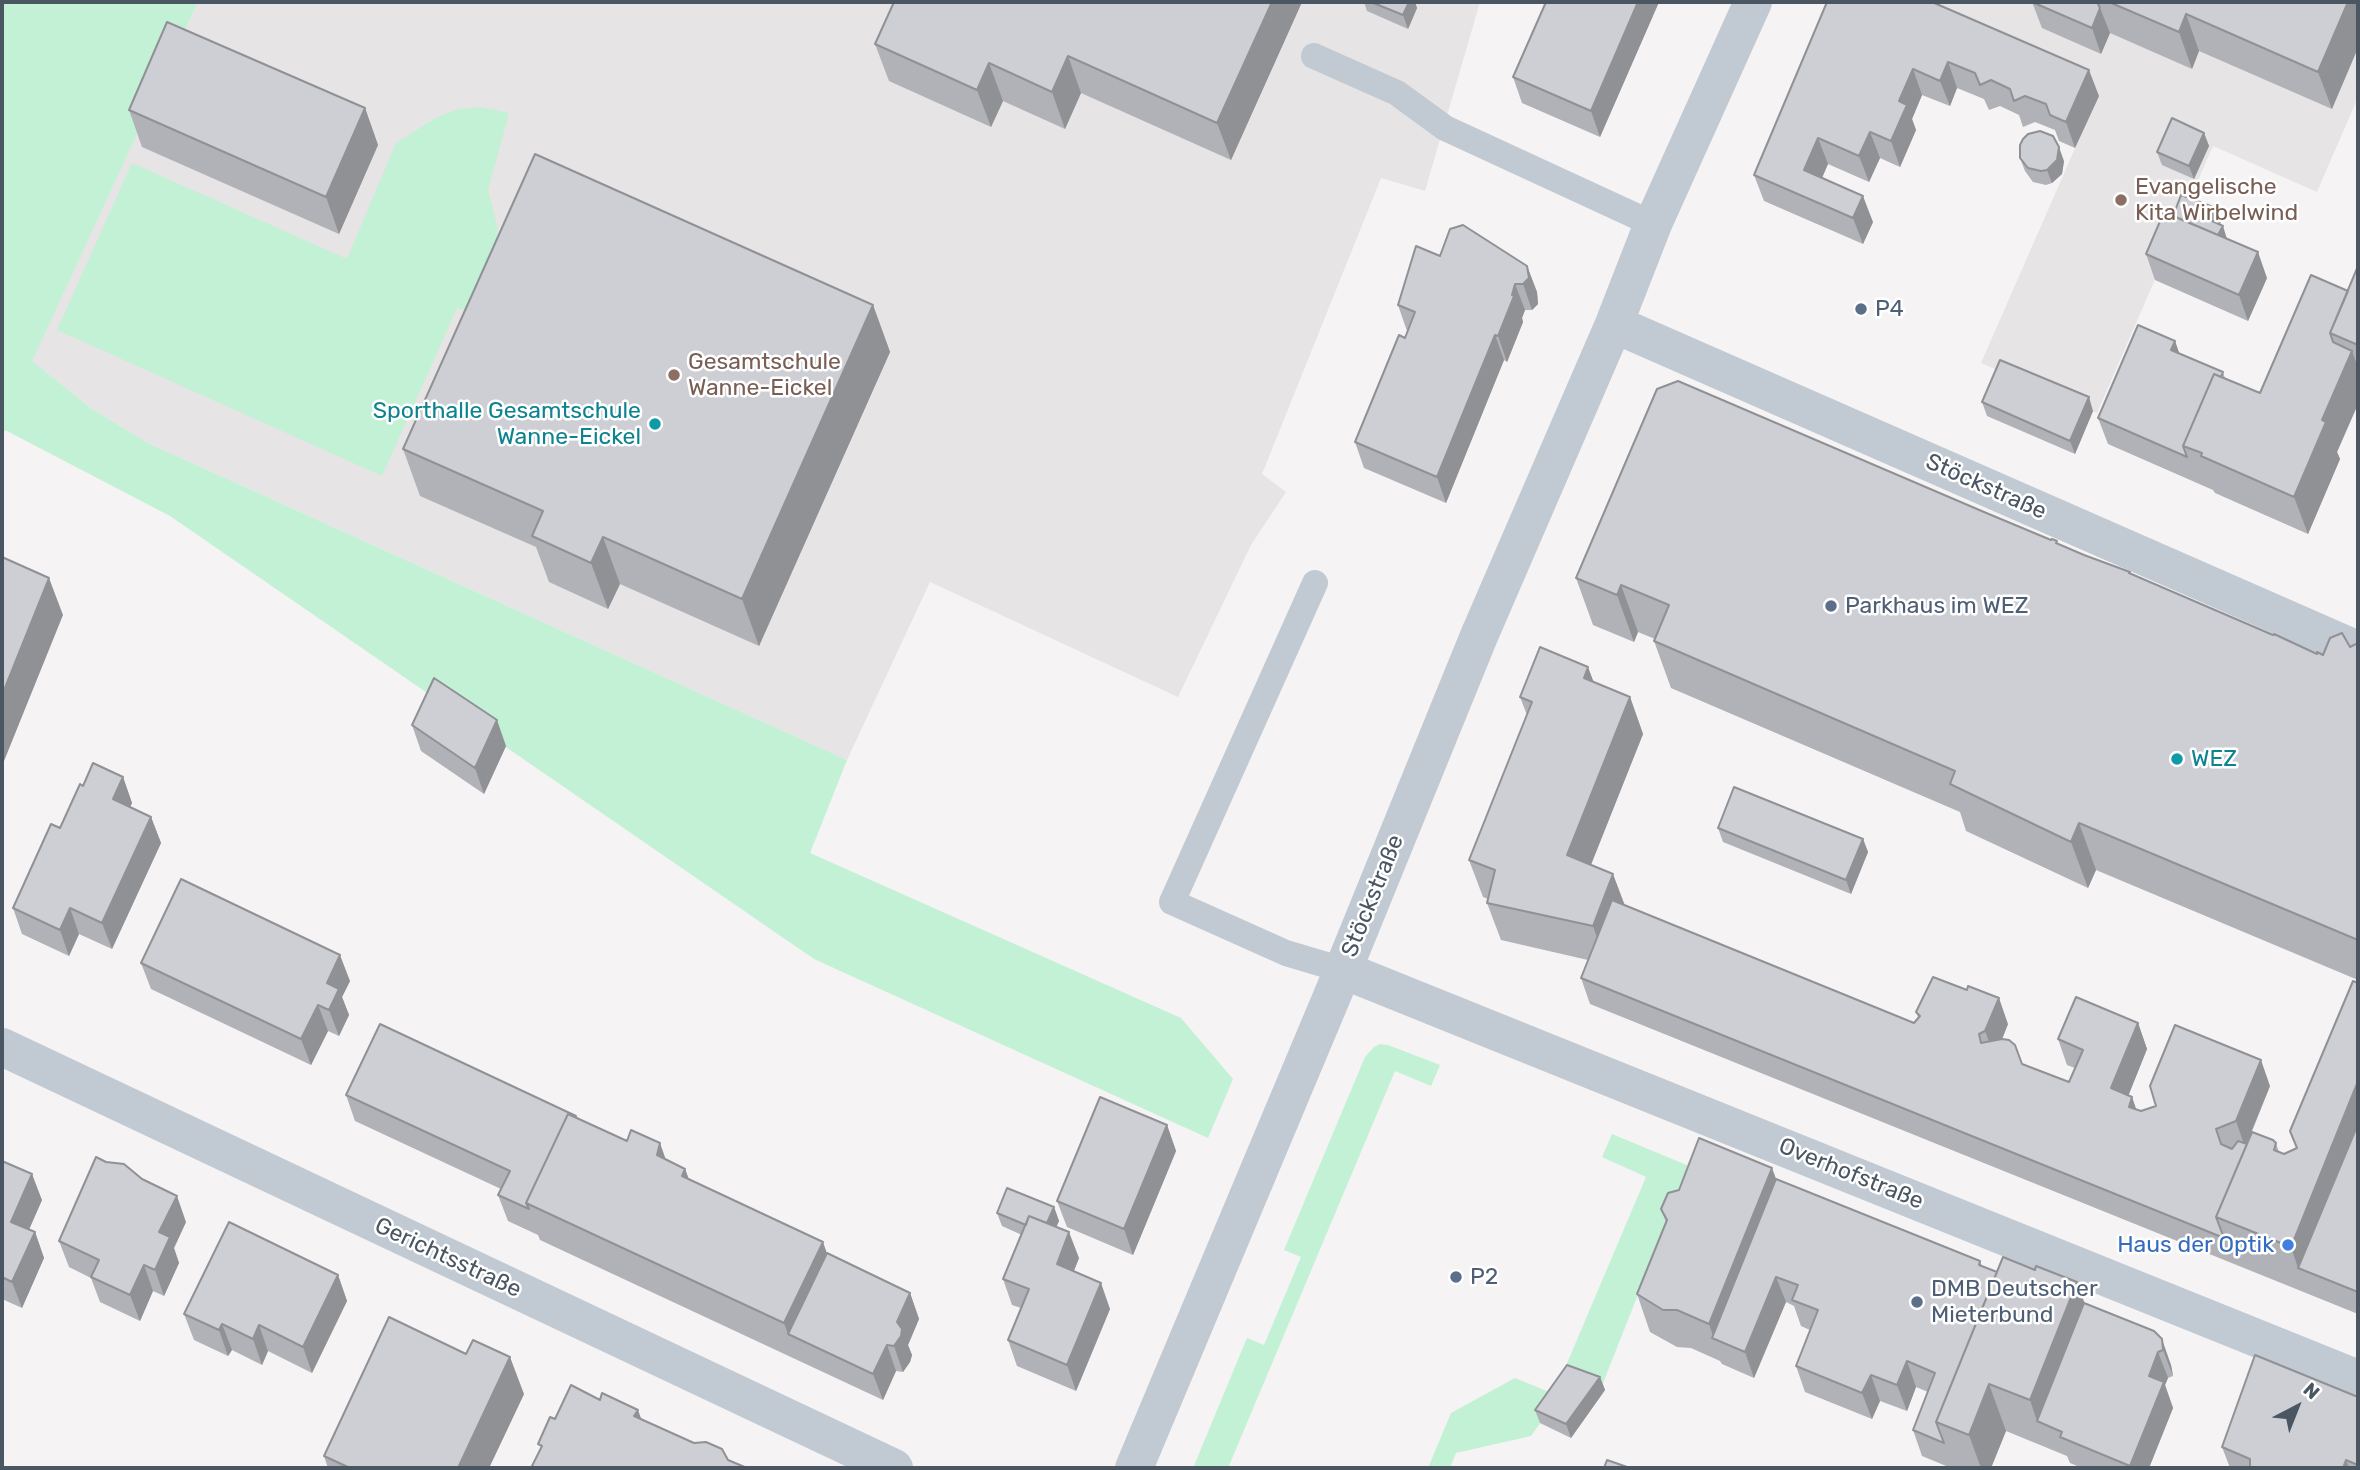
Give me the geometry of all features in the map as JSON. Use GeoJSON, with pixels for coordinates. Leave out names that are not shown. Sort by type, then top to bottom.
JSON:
{"type":"FeatureCollection","features":[{"type":"Feature","properties":{"kind":"street","name":"Stöckstraße"},"geometry":{"type":"LineString","coordinates":[[1134,1468],[1343,970],[1479,636],[1614,324],[1653,224],[1753,2]]}},
{"type":"Feature","properties":{"kind":"street","name":"Stöckstraße"},"geometry":{"type":"LineString","coordinates":[[1614,324],[2020,515],[2358,650]]}},
{"type":"Feature","properties":{"kind":"street","name":"Overhofstraße"},"geometry":{"type":"LineString","coordinates":[[1343,970],[2358,1379]]}},
{"type":"Feature","properties":{"kind":"street","name":"Gerichtsstraße"},"geometry":{"type":"LineString","coordinates":[[2,1047],[894,1468]]}},
{"type":"Feature","properties":{"kind":"lane"},"geometry":{"type":"LineString","coordinates":[[1314,56],[1397,93],[1446,128],[1653,224]]}},
{"type":"Feature","properties":{"kind":"lane"},"geometry":{"type":"LineString","coordinates":[[1315,583],[1172,902],[1286,953],[1343,970]]}},
{"type":"Feature","properties":{"kind":"shaded area","name":"Gesamtschule Wanne-Eickel"},"geometry":{"type":"Polygon","coordinates":[[[198,2],[1480,2],[1425,191],[1381,178],[1262,474],[1286,492],[1251,545],[1178,697],[930,582],[847,760],[150,444],[92,409],[31,361],[198,2]]]}},
{"type":"Feature","properties":{"kind":"shaded area","name":"Evangelische Kita Wirbelwind"},"geometry":{"type":"Polygon","coordinates":[[[1891,2],[2358,2],[2358,97],[2317,192],[2213,146],[2097,413],[1981,363],[2098,96],[1891,2]]]}},
{"type":"Feature","properties":{"kind":"green space"},"geometry":{"type":"Polygon","coordinates":[[[2,2],[198,2],[32,361],[92,409],[150,444],[847,760],[810,853],[1181,1018],[1233,1079],[1208,1138],[814,959],[170,516],[5,430],[2,436],[2,2]]]}},
{"type":"Feature","properties":{"kind":"green space"},"geometry":{"type":"Polygon","coordinates":[[[481,107],[509,113],[488,190],[498,229],[496,245],[467,311],[457,308],[382,476],[57,330],[132,163],[347,259],[396,143],[437,117],[459,109],[481,107]]]}},
{"type":"Feature","properties":{"kind":"green space"},"geometry":{"type":"Polygon","coordinates":[[[1380,1044],[1440,1065],[1431,1086],[1395,1071],[1228,1468],[1193,1468],[1247,1338],[1264,1345],[1301,1257],[1284,1250],[1365,1057],[1380,1044]]]}},
{"type":"Feature","properties":{"kind":"green space"},"geometry":{"type":"Polygon","coordinates":[[[1612,1134],[1689,1166],[1601,1388],[1572,1378],[1531,1436],[1456,1453],[1450,1468],[1428,1468],[1451,1413],[1515,1378],[1554,1394],[1646,1177],[1602,1157],[1612,1134]]]}},
{"type":"Feature","properties":{"kind":"building"},"geometry":{"type":"Polygon","coordinates":[[[894,2],[1272,2],[1217,123],[1068,56],[1052,92],[989,63],[977,90],[875,44],[894,2]]]}},
{"type":"Feature","properties":{"kind":"building"},"geometry":{"type":"Polygon","coordinates":[[[1371,2],[1409,2],[1403,15],[1371,2]]]}},
{"type":"Feature","properties":{"kind":"building"},"geometry":{"type":"Polygon","coordinates":[[[1546,2],[1638,2],[1591,111],[1513,77],[1546,2]]]}},
{"type":"Feature","properties":{"kind":"building"},"geometry":{"type":"Polygon","coordinates":[[[1827,2],[1932,2],[2089,70],[2066,122],[2050,115],[2046,104],[2025,96],[2014,101],[2010,89],[1991,80],[1980,85],[1975,73],[1948,62],[1940,81],[1913,69],[1899,101],[1907,105],[1891,141],[1870,132],[1859,156],[1818,138],[1804,170],[1863,196],[1853,218],[1754,175],[1827,2]]]}},
{"type":"Feature","properties":{"kind":"building"},"geometry":{"type":"Polygon","coordinates":[[[2032,2],[2097,2],[2100,8],[2092,28],[2032,2]]]}},
{"type":"Feature","properties":{"kind":"building"},"geometry":{"type":"Polygon","coordinates":[[[2109,2],[2348,2],[2318,72],[2186,14],[2179,32],[2109,2]]]}},
{"type":"Feature","properties":{"kind":"building"},"geometry":{"type":"Polygon","coordinates":[[[167,22],[365,108],[326,197],[129,110],[167,22]]]}},
{"type":"Feature","properties":{"kind":"building"},"geometry":{"type":"Polygon","coordinates":[[[2172,118],[2204,133],[2189,166],[2157,152],[2172,118]]]}},
{"type":"Feature","properties":{"kind":"building"},"geometry":{"type":"Polygon","coordinates":[[[2040,131],[2053,136],[2059,147],[2057,160],[2047,170],[2041,171],[2028,168],[2020,158],[2023,139],[2028,134],[2040,131]]]}},
{"type":"Feature","properties":{"kind":"building","name":"Sporthalle Gesamtschule Wanne-Eickel"},"geometry":{"type":"Polygon","coordinates":[[[535,154],[873,305],[742,599],[603,537],[591,563],[532,536],[543,511],[403,449],[535,154]]]}},
{"type":"Feature","properties":{"kind":"building"},"geometry":{"type":"Polygon","coordinates":[[[2181,195],[2216,208],[2210,220],[2223,226],[2218,235],[2173,216],[2181,195]]]}},
{"type":"Feature","properties":{"kind":"building"},"geometry":{"type":"Polygon","coordinates":[[[2164,212],[2258,252],[2239,295],[2146,254],[2164,212]]]}},
{"type":"Feature","properties":{"kind":"building"},"geometry":{"type":"Polygon","coordinates":[[[1463,225],[1527,266],[1529,278],[1523,284],[1515,284],[1514,296],[1498,336],[1495,335],[1437,477],[1355,442],[1399,335],[1405,338],[1415,312],[1398,305],[1416,246],[1440,256],[1450,229],[1463,225]]]}},
{"type":"Feature","properties":{"kind":"building"},"geometry":{"type":"Polygon","coordinates":[[[2358,266],[2358,345],[2330,333],[2358,266]]]}},
{"type":"Feature","properties":{"kind":"building"},"geometry":{"type":"Polygon","coordinates":[[[2311,275],[2348,291],[2330,333],[2333,342],[2352,351],[2322,420],[2326,422],[2294,497],[2183,446],[2214,374],[2260,393],[2311,275]]]}},
{"type":"Feature","properties":{"kind":"building"},"geometry":{"type":"Polygon","coordinates":[[[2138,325],[2175,341],[2171,350],[2223,372],[2221,377],[2214,374],[2183,446],[2187,457],[2098,418],[2138,325]]]}},
{"type":"Feature","properties":{"kind":"building"},"geometry":{"type":"Polygon","coordinates":[[[2000,360],[2089,397],[2070,441],[1982,402],[2000,360]]]}},
{"type":"Feature","properties":{"kind":"building"},"geometry":{"type":"Polygon","coordinates":[[[1678,381],[2317,654],[2323,655],[2330,638],[2342,633],[2350,647],[2358,643],[2358,940],[2079,823],[2071,842],[1950,784],[1955,771],[1654,641],[1669,605],[1621,585],[1617,595],[1576,578],[1657,389],[1678,381]]]}},
{"type":"Feature","properties":{"kind":"building"},"geometry":{"type":"Polygon","coordinates":[[[2,557],[49,578],[2,695],[2,557]]]}},
{"type":"Feature","properties":{"kind":"building"},"geometry":{"type":"Polygon","coordinates":[[[1540,647],[1588,667],[1584,678],[1630,697],[1567,855],[1613,874],[1593,926],[1487,903],[1495,870],[1469,860],[1532,702],[1520,697],[1540,647]]]}},
{"type":"Feature","properties":{"kind":"building"},"geometry":{"type":"Polygon","coordinates":[[[434,678],[497,720],[475,768],[412,725],[434,678]]]}},
{"type":"Feature","properties":{"kind":"building"},"geometry":{"type":"Polygon","coordinates":[[[93,763],[123,777],[113,799],[151,817],[102,923],[70,908],[60,930],[13,908],[51,824],[60,828],[93,763]]]}},
{"type":"Feature","properties":{"kind":"building"},"geometry":{"type":"Polygon","coordinates":[[[1734,787],[1863,839],[1846,880],[1718,828],[1734,787]]]}},
{"type":"Feature","properties":{"kind":"building"},"geometry":{"type":"Polygon","coordinates":[[[181,879],[340,955],[327,983],[339,989],[329,1010],[318,1005],[301,1039],[141,963],[181,879]]]}},
{"type":"Feature","properties":{"kind":"building"},"geometry":{"type":"Polygon","coordinates":[[[1612,900],[1914,1023],[1920,1016],[1916,1012],[1933,977],[1999,998],[1985,1031],[1979,1034],[1981,1043],[2009,1040],[2015,1045],[2022,1064],[2069,1082],[2083,1050],[2058,1039],[2076,997],[2138,1023],[2111,1088],[2132,1097],[2129,1107],[2141,1111],[2156,1106],[2150,1086],[2175,1025],[2261,1060],[2236,1121],[2216,1129],[2221,1144],[2232,1149],[2238,1141],[2247,1144],[2216,1217],[2224,1238],[1581,978],[1612,900]]]}},
{"type":"Feature","properties":{"kind":"building"},"geometry":{"type":"Polygon","coordinates":[[[2353,981],[2358,983],[2358,1081],[2291,1247],[2216,1217],[2252,1132],[2273,1140],[2276,1143],[2274,1150],[2284,1154],[2297,1148],[2290,1131],[2353,981]]]}},
{"type":"Feature","properties":{"kind":"building"},"geometry":{"type":"Polygon","coordinates":[[[380,1024],[576,1116],[568,1114],[526,1203],[529,1209],[498,1195],[510,1171],[346,1095],[380,1024]]]}},
{"type":"Feature","properties":{"kind":"building"},"geometry":{"type":"Polygon","coordinates":[[[1100,1097],[1167,1125],[1124,1229],[1057,1201],[1100,1097]]]}},
{"type":"Feature","properties":{"kind":"building"},"geometry":{"type":"Polygon","coordinates":[[[568,1114],[627,1141],[631,1130],[660,1143],[657,1155],[685,1169],[682,1176],[823,1242],[784,1323],[526,1203],[568,1114]]]}},
{"type":"Feature","properties":{"kind":"building"},"geometry":{"type":"Polygon","coordinates":[[[2358,1124],[2358,1292],[2298,1268],[2358,1124]]]}},
{"type":"Feature","properties":{"kind":"building"},"geometry":{"type":"Polygon","coordinates":[[[1699,1138],[1772,1168],[1709,1324],[1677,1310],[1663,1310],[1637,1294],[1667,1220],[1661,1209],[1668,1193],[1679,1190],[1699,1138]]]}},
{"type":"Feature","properties":{"kind":"building"},"geometry":{"type":"Polygon","coordinates":[[[96,1157],[106,1162],[124,1164],[142,1179],[177,1196],[159,1232],[170,1237],[155,1270],[144,1265],[130,1295],[91,1277],[99,1260],[59,1241],[96,1157]]]}},
{"type":"Feature","properties":{"kind":"building"},"geometry":{"type":"Polygon","coordinates":[[[2,1161],[32,1174],[11,1222],[35,1232],[12,1282],[2,1277],[2,1161]]]}},
{"type":"Feature","properties":{"kind":"building"},"geometry":{"type":"Polygon","coordinates":[[[1776,1179],[1980,1261],[1979,1265],[1997,1272],[1936,1422],[1944,1443],[1913,1430],[1935,1373],[1907,1361],[1897,1385],[1871,1375],[1862,1393],[1796,1366],[1818,1310],[1792,1300],[1798,1285],[1776,1277],[1745,1352],[1712,1338],[1776,1179]]]}},
{"type":"Feature","properties":{"kind":"building"},"geometry":{"type":"Polygon","coordinates":[[[1007,1188],[1054,1207],[1047,1223],[1029,1216],[1026,1225],[997,1213],[1007,1188]]]}},
{"type":"Feature","properties":{"kind":"building"},"geometry":{"type":"Polygon","coordinates":[[[1029,1216],[1069,1232],[1057,1264],[1101,1283],[1067,1365],[1008,1340],[1029,1289],[1003,1279],[1029,1216]]]}},
{"type":"Feature","properties":{"kind":"building"},"geometry":{"type":"Polygon","coordinates":[[[229,1222],[338,1275],[303,1347],[259,1325],[253,1339],[222,1324],[219,1330],[184,1314],[229,1222]]]}},
{"type":"Feature","properties":{"kind":"building"},"geometry":{"type":"Polygon","coordinates":[[[827,1253],[910,1293],[897,1322],[902,1329],[901,1336],[894,1346],[887,1345],[873,1374],[788,1334],[827,1253]]]}},
{"type":"Feature","properties":{"kind":"building"},"geometry":{"type":"Polygon","coordinates":[[[2003,1257],[2077,1282],[2030,1400],[1989,1384],[1969,1435],[1936,1422],[2003,1257]]]}},
{"type":"Feature","properties":{"kind":"building"},"geometry":{"type":"Polygon","coordinates":[[[2084,1303],[2154,1331],[2162,1339],[2163,1350],[2158,1352],[2149,1376],[2164,1382],[2130,1466],[2060,1437],[2062,1432],[2037,1421],[2084,1303]]]}},
{"type":"Feature","properties":{"kind":"building"},"geometry":{"type":"Polygon","coordinates":[[[389,1317],[466,1354],[473,1340],[510,1357],[458,1468],[350,1468],[324,1456],[389,1317]]]}},
{"type":"Feature","properties":{"kind":"building"},"geometry":{"type":"Polygon","coordinates":[[[2255,1355],[2358,1397],[2358,1465],[2346,1460],[2343,1468],[2250,1468],[2250,1459],[2222,1447],[2255,1355]]]}},
{"type":"Feature","properties":{"kind":"building"},"geometry":{"type":"Polygon","coordinates":[[[1567,1365],[1600,1377],[1566,1424],[1535,1410],[1567,1365]]]}},
{"type":"Feature","properties":{"kind":"building"},"geometry":{"type":"Polygon","coordinates":[[[571,1385],[600,1400],[602,1393],[638,1410],[634,1416],[694,1443],[706,1442],[722,1449],[728,1460],[747,1468],[531,1468],[542,1446],[538,1444],[550,1417],[555,1419],[571,1385]]]}},
{"type":"Feature","properties":{"kind":"building"},"geometry":{"type":"Polygon","coordinates":[[[1607,1460],[1630,1468],[1604,1468],[1607,1460]]]}},
{"type":"Feature","properties":{"kind":"place","name":"Evangelische Kita Wirbelwind"},"geometry":{"type":"Point","coordinates":[2121,200]}},
{"type":"Feature","properties":{"kind":"place","name":"P4"},"geometry":{"type":"Point","coordinates":[1861,309]}},
{"type":"Feature","properties":{"kind":"place","name":"Gesamtschule Wanne-Eickel"},"geometry":{"type":"Point","coordinates":[674,375]}},
{"type":"Feature","properties":{"kind":"place","name":"Sporthalle Gesamtschule Wanne-Eickel"},"geometry":{"type":"Point","coordinates":[655,424]}},
{"type":"Feature","properties":{"kind":"place","name":"Parkhaus im WEZ"},"geometry":{"type":"Point","coordinates":[1831,606]}},
{"type":"Feature","properties":{"kind":"place","name":"WEZ"},"geometry":{"type":"Point","coordinates":[2177,759]}},
{"type":"Feature","properties":{"kind":"place","name":"Haus der Optik"},"geometry":{"type":"Point","coordinates":[2288,1245]}},
{"type":"Feature","properties":{"kind":"place","name":"P2"},"geometry":{"type":"Point","coordinates":[1456,1277]}},
{"type":"Feature","properties":{"kind":"place","name":"DMB Deutscher Mieterbund"},"geometry":{"type":"Point","coordinates":[1917,1302]}}]}
